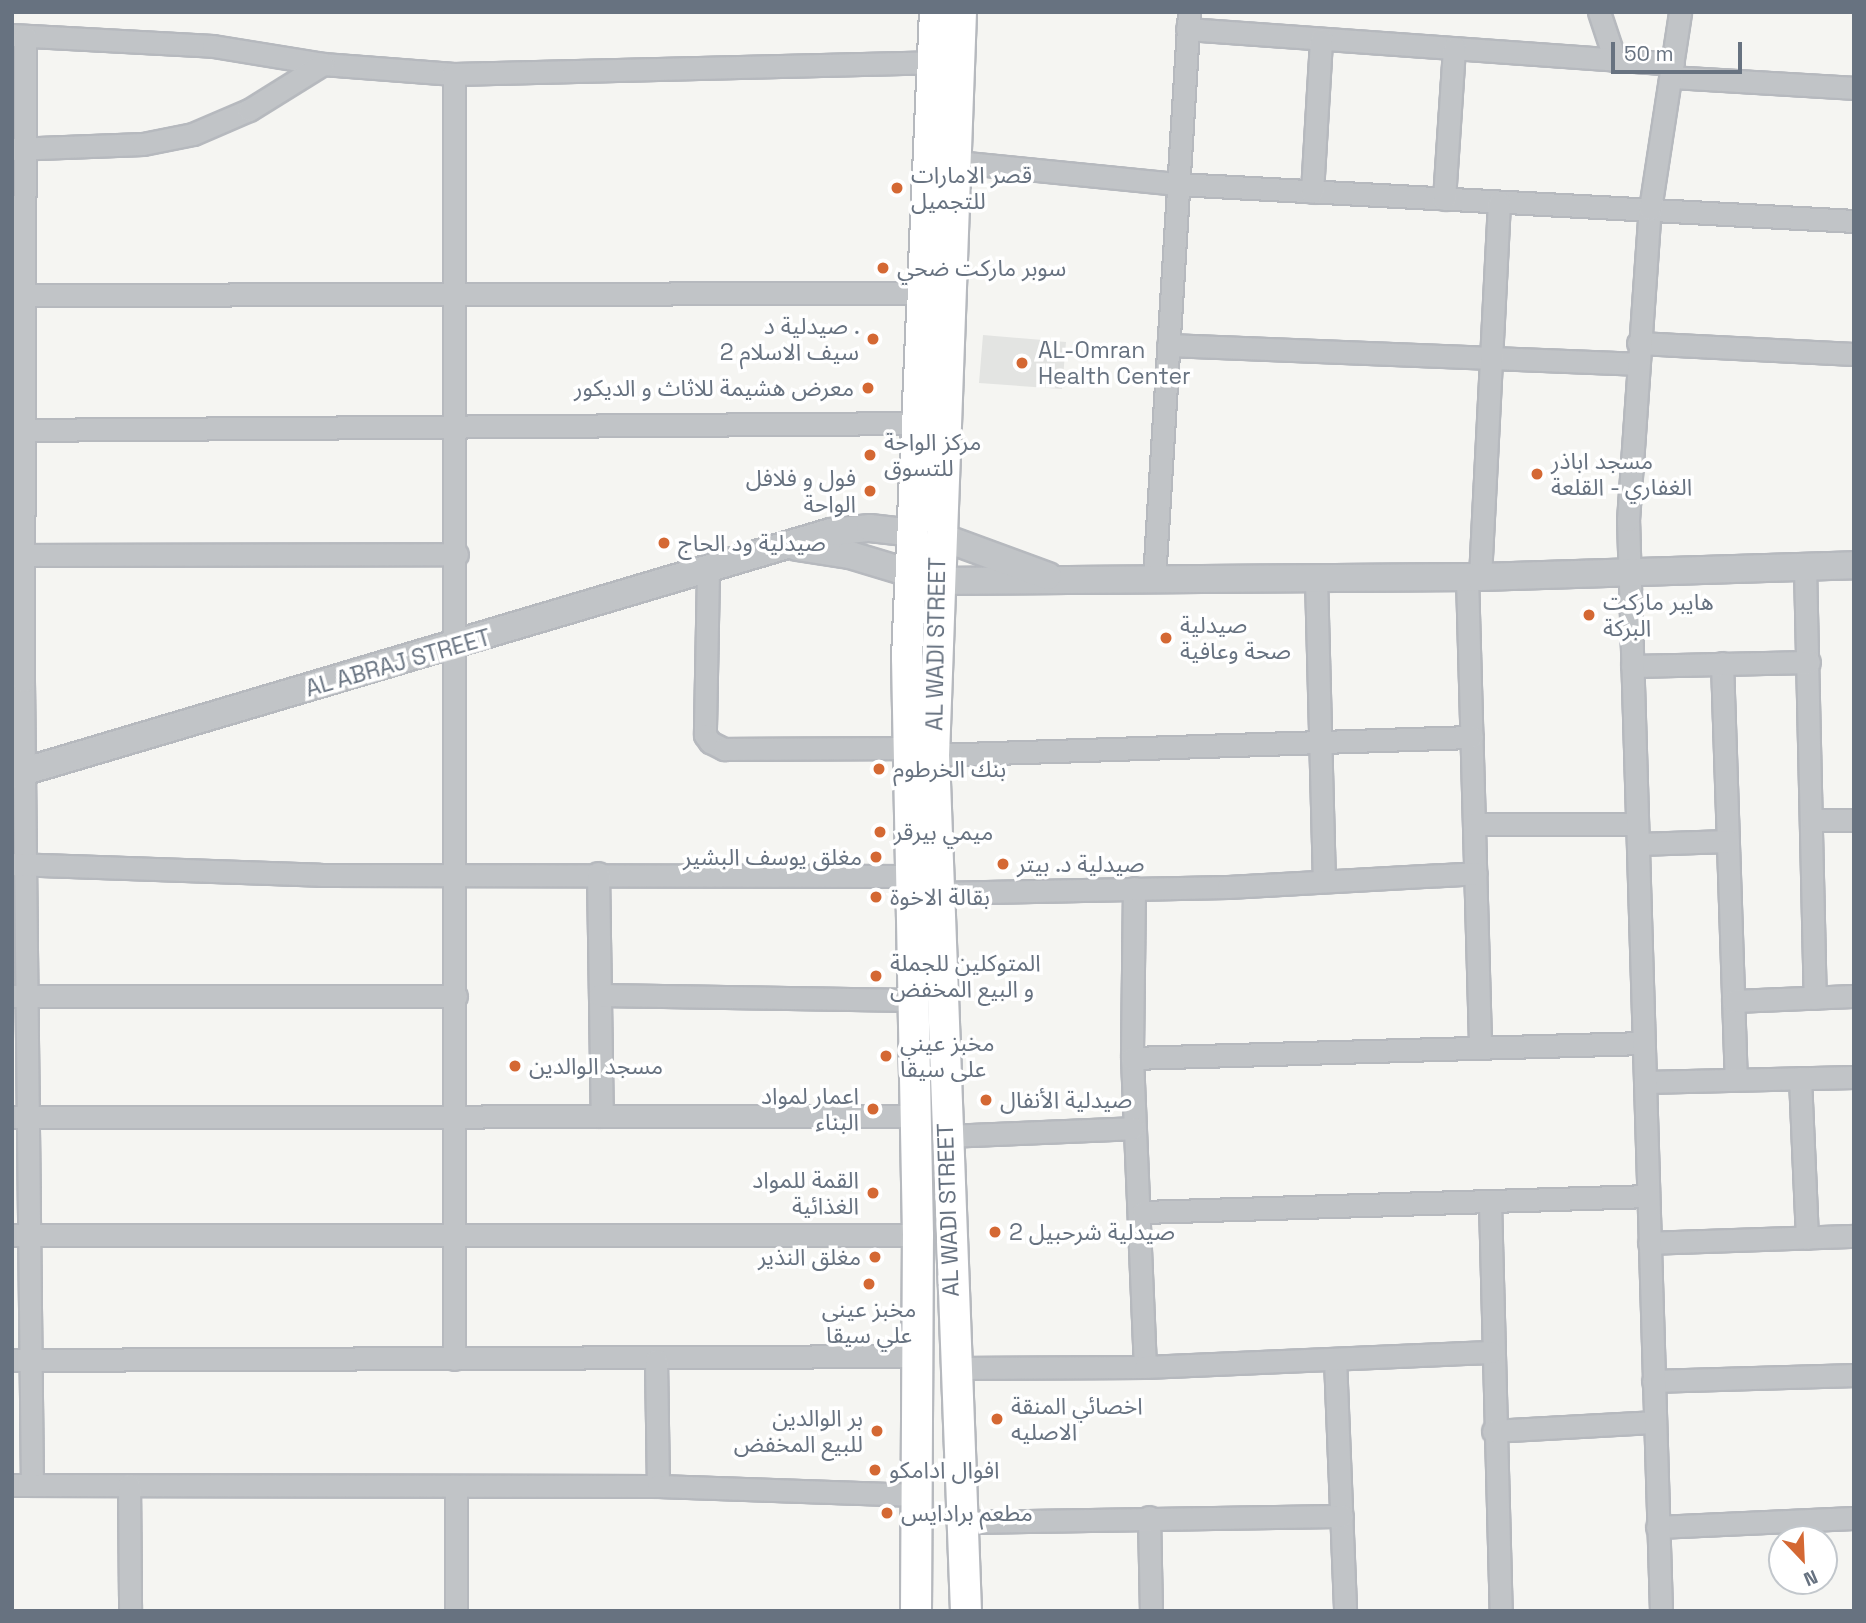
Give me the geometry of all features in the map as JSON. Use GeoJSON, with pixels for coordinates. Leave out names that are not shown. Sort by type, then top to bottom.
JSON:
{"type":"FeatureCollection","features":[{"type":"Feature","properties":{"kind":"main road","name":"AL WADI STREET"},"geometry":{"type":"LineString","coordinates":[[925,534],[916,423],[935,12]]}},
{"type":"Feature","properties":{"kind":"main road","name":"AL WADI STREET"},"geometry":{"type":"LineString","coordinates":[[916,1611],[919,1356],[912,876],[921,751],[925,534],[957,162],[961,12]]}},
{"type":"Feature","properties":{"kind":"main road","name":"AL WADI STREET"},"geometry":{"type":"LineString","coordinates":[[921,751],[937,893],[954,1368],[966,1611]]}},
{"type":"Feature","properties":{"kind":"street"},"geometry":{"type":"LineString","coordinates":[[1599,12],[1615,60]]}},
{"type":"Feature","properties":{"kind":"street"},"geometry":{"type":"LineString","coordinates":[[1661,1611],[1628,574],[1637,354],[1650,209],[1680,12]]}},
{"type":"Feature","properties":{"kind":"street"},"geometry":{"type":"LineString","coordinates":[[1154,579],[1188,21],[1321,39],[1615,60],[1672,71],[1854,88]]}},
{"type":"Feature","properties":{"kind":"street"},"geometry":{"type":"LineString","coordinates":[[918,1495],[658,1486],[22,1485],[17,866],[19,36],[213,47],[323,64],[454,74],[933,62]]}},
{"type":"Feature","properties":{"kind":"street"},"geometry":{"type":"LineString","coordinates":[[1312,192],[1321,39]]}},
{"type":"Feature","properties":{"kind":"street"},"geometry":{"type":"LineString","coordinates":[[1444,199],[1454,48]]}},
{"type":"Feature","properties":{"kind":"street"},"geometry":{"type":"LineString","coordinates":[[18,149],[143,144],[193,134],[249,110],[323,64]]}},
{"type":"Feature","properties":{"kind":"street"},"geometry":{"type":"LineString","coordinates":[[454,74],[458,646],[454,1359]]}},
{"type":"Feature","properties":{"kind":"street"},"geometry":{"type":"LineString","coordinates":[[957,162],[1178,184],[1854,221]]}},
{"type":"Feature","properties":{"kind":"street"},"geometry":{"type":"LineString","coordinates":[[1480,1046],[1472,737],[1473,577],[1499,202]]}},
{"type":"Feature","properties":{"kind":"street"},"geometry":{"type":"LineString","coordinates":[[18,295],[456,298],[921,293]]}},
{"type":"Feature","properties":{"kind":"street"},"geometry":{"type":"LineString","coordinates":[[1168,345],[1489,359],[1637,354],[1854,354]]}},
{"type":"Feature","properties":{"kind":"street"},"geometry":{"type":"LineString","coordinates":[[18,430],[916,423]]}},
{"type":"Feature","properties":{"kind":"street","name":"AL ABRAJ STREET"},"geometry":{"type":"LineString","coordinates":[[18,774],[708,572],[781,546],[850,530],[925,534],[1048,576]]}},
{"type":"Feature","properties":{"kind":"street"},"geometry":{"type":"LineString","coordinates":[[781,546],[850,555],[923,578],[1473,577],[1854,565]]}},
{"type":"Feature","properties":{"kind":"street"},"geometry":{"type":"LineString","coordinates":[[18,555],[457,554]]}},
{"type":"Feature","properties":{"kind":"street"},"geometry":{"type":"LineString","coordinates":[[1805,568],[1815,998]]}},
{"type":"Feature","properties":{"kind":"street"},"geometry":{"type":"LineString","coordinates":[[708,572],[705,735],[710,742],[724,749],[921,751],[1320,743],[1472,737]]}},
{"type":"Feature","properties":{"kind":"street"},"geometry":{"type":"LineString","coordinates":[[1316,578],[1324,880]]}},
{"type":"Feature","properties":{"kind":"street"},"geometry":{"type":"LineString","coordinates":[[1722,663],[1736,1079]]}},
{"type":"Feature","properties":{"kind":"street"},"geometry":{"type":"LineString","coordinates":[[1632,666],[1809,663]]}},
{"type":"Feature","properties":{"kind":"street"},"geometry":{"type":"LineString","coordinates":[[1812,820],[1854,820]]}},
{"type":"Feature","properties":{"kind":"street"},"geometry":{"type":"LineString","coordinates":[[1474,824],[1728,841]]}},
{"type":"Feature","properties":{"kind":"street"},"geometry":{"type":"LineString","coordinates":[[17,866],[457,874],[912,876]]}},
{"type":"Feature","properties":{"kind":"street"},"geometry":{"type":"LineString","coordinates":[[598,873],[602,1116]]}},
{"type":"Feature","properties":{"kind":"street"},"geometry":{"type":"LineString","coordinates":[[937,893],[1134,888],[1476,873]]}},
{"type":"Feature","properties":{"kind":"street"},"geometry":{"type":"LineString","coordinates":[[1134,888],[1133,1128],[1143,1212],[1145,1367]]}},
{"type":"Feature","properties":{"kind":"street"},"geometry":{"type":"LineString","coordinates":[[600,995],[914,1000]]}},
{"type":"Feature","properties":{"kind":"street"},"geometry":{"type":"LineString","coordinates":[[18,996],[456,996]]}},
{"type":"Feature","properties":{"kind":"street"},"geometry":{"type":"LineString","coordinates":[[1733,1001],[1854,996]]}},
{"type":"Feature","properties":{"kind":"street"},"geometry":{"type":"LineString","coordinates":[[1132,1059],[1480,1046],[1643,1043]]}},
{"type":"Feature","properties":{"kind":"street"},"geometry":{"type":"LineString","coordinates":[[1645,1082],[1854,1077]]}},
{"type":"Feature","properties":{"kind":"street"},"geometry":{"type":"LineString","coordinates":[[1800,1078],[1807,1238]]}},
{"type":"Feature","properties":{"kind":"street"},"geometry":{"type":"LineString","coordinates":[[19,1117],[916,1116]]}},
{"type":"Feature","properties":{"kind":"street"},"geometry":{"type":"LineString","coordinates":[[945,1136],[1133,1128]]}},
{"type":"Feature","properties":{"kind":"street"},"geometry":{"type":"LineString","coordinates":[[1143,1212],[1648,1196]]}},
{"type":"Feature","properties":{"kind":"street"},"geometry":{"type":"LineString","coordinates":[[1490,1202],[1493,1431],[1501,1611]]}},
{"type":"Feature","properties":{"kind":"street"},"geometry":{"type":"LineString","coordinates":[[20,1235],[918,1235]]}},
{"type":"Feature","properties":{"kind":"street"},"geometry":{"type":"LineString","coordinates":[[1649,1243],[1854,1236]]}},
{"type":"Feature","properties":{"kind":"street"},"geometry":{"type":"LineString","coordinates":[[954,1368],[1145,1367],[1492,1352]]}},
{"type":"Feature","properties":{"kind":"street"},"geometry":{"type":"LineString","coordinates":[[21,1360],[656,1360],[919,1356]]}},
{"type":"Feature","properties":{"kind":"street"},"geometry":{"type":"LineString","coordinates":[[1335,1359],[1345,1611]]}},
{"type":"Feature","properties":{"kind":"street"},"geometry":{"type":"LineString","coordinates":[[656,1360],[658,1486]]}},
{"type":"Feature","properties":{"kind":"street"},"geometry":{"type":"LineString","coordinates":[[1653,1381],[1854,1376]]}},
{"type":"Feature","properties":{"kind":"street"},"geometry":{"type":"LineString","coordinates":[[1493,1431],[1655,1422]]}},
{"type":"Feature","properties":{"kind":"street"},"geometry":{"type":"LineString","coordinates":[[129,1485],[130,1611]]}},
{"type":"Feature","properties":{"kind":"street"},"geometry":{"type":"LineString","coordinates":[[456,1486],[456,1611]]}},
{"type":"Feature","properties":{"kind":"street"},"geometry":{"type":"LineString","coordinates":[[961,1522],[1342,1516]]}},
{"type":"Feature","properties":{"kind":"street"},"geometry":{"type":"LineString","coordinates":[[1149,1517],[1151,1611]]}},
{"type":"Feature","properties":{"kind":"street"},"geometry":{"type":"LineString","coordinates":[[1657,1527],[1854,1518]]}},
{"type":"Feature","properties":{"kind":"shaded area","name":"AL-Omran Health Center"},"geometry":{"type":"Polygon","coordinates":[[[983,335],[1066,342],[1062,389],[979,383],[983,335]]]}},
{"type":"Feature","properties":{"kind":"place","name":"قصر الامارات للتجميل"},"geometry":{"type":"Point","coordinates":[897,188]}},
{"type":"Feature","properties":{"kind":"place","name":"سوبر ماركت ضحي"},"geometry":{"type":"Point","coordinates":[883,268]}},
{"type":"Feature","properties":{"kind":"place","name":"صيدلية د . سيف الاسلام 2"},"geometry":{"type":"Point","coordinates":[873,339]}},
{"type":"Feature","properties":{"kind":"place","name":"AL-Omran Health Center"},"geometry":{"type":"Point","coordinates":[1022,363]}},
{"type":"Feature","properties":{"kind":"place","name":"معرض هشيمة للاثاث و الديكور"},"geometry":{"type":"Point","coordinates":[868,388]}},
{"type":"Feature","properties":{"kind":"place","name":"مركز الواحة للتسوق"},"geometry":{"type":"Point","coordinates":[870,455]}},
{"type":"Feature","properties":{"kind":"place","name":"مسجد اباذر الغفاري - القلعة"},"geometry":{"type":"Point","coordinates":[1537,474]}},
{"type":"Feature","properties":{"kind":"place","name":"فول و فلافل الواحة"},"geometry":{"type":"Point","coordinates":[870,491]}},
{"type":"Feature","properties":{"kind":"place","name":"صيدلية ود الحاج"},"geometry":{"type":"Point","coordinates":[664,543]}},
{"type":"Feature","properties":{"kind":"place","name":"هايبر ماركت البركة"},"geometry":{"type":"Point","coordinates":[1589,615]}},
{"type":"Feature","properties":{"kind":"place","name":"صيدلية صحة وعافية"},"geometry":{"type":"Point","coordinates":[1166,638]}},
{"type":"Feature","properties":{"kind":"place","name":"بنك الخرطوم"},"geometry":{"type":"Point","coordinates":[879,769]}},
{"type":"Feature","properties":{"kind":"place","name":"ميمي بيرقر"},"geometry":{"type":"Point","coordinates":[880,832]}},
{"type":"Feature","properties":{"kind":"place","name":"مغلق يوسف البشير"},"geometry":{"type":"Point","coordinates":[876,857]}},
{"type":"Feature","properties":{"kind":"place","name":"صيدلية د. بيتر"},"geometry":{"type":"Point","coordinates":[1003,864]}},
{"type":"Feature","properties":{"kind":"place","name":"بقالة الاخوة"},"geometry":{"type":"Point","coordinates":[876,897]}},
{"type":"Feature","properties":{"kind":"place","name":"المتوكلين للجملة و البيع المخفض"},"geometry":{"type":"Point","coordinates":[876,976]}},
{"type":"Feature","properties":{"kind":"place","name":"مخبز عيني على سيقا"},"geometry":{"type":"Point","coordinates":[886,1056]}},
{"type":"Feature","properties":{"kind":"place","name":"مسجد الوالدين"},"geometry":{"type":"Point","coordinates":[515,1066]}},
{"type":"Feature","properties":{"kind":"place","name":"صيدلية الأنفال"},"geometry":{"type":"Point","coordinates":[986,1100]}},
{"type":"Feature","properties":{"kind":"place","name":"اعمار لمواد البناء"},"geometry":{"type":"Point","coordinates":[873,1109]}},
{"type":"Feature","properties":{"kind":"place","name":"القمة للمواد الغذائية"},"geometry":{"type":"Point","coordinates":[873,1193]}},
{"type":"Feature","properties":{"kind":"place","name":"صيدلية شرحبيل 2"},"geometry":{"type":"Point","coordinates":[995,1232]}},
{"type":"Feature","properties":{"kind":"place","name":"مغلق النذير"},"geometry":{"type":"Point","coordinates":[875,1257]}},
{"type":"Feature","properties":{"kind":"place","name":"مخبز عيني علي سيقا"},"geometry":{"type":"Point","coordinates":[869,1284]}},
{"type":"Feature","properties":{"kind":"place","name":"اخصائي المنقة الاصليه"},"geometry":{"type":"Point","coordinates":[997,1419]}},
{"type":"Feature","properties":{"kind":"place","name":"بر الوالدين للبيع المخفض"},"geometry":{"type":"Point","coordinates":[877,1431]}},
{"type":"Feature","properties":{"kind":"place","name":"افوال ادامكو"},"geometry":{"type":"Point","coordinates":[875,1470]}},
{"type":"Feature","properties":{"kind":"place","name":"مطعم برادايس"},"geometry":{"type":"Point","coordinates":[887,1513]}}]}
